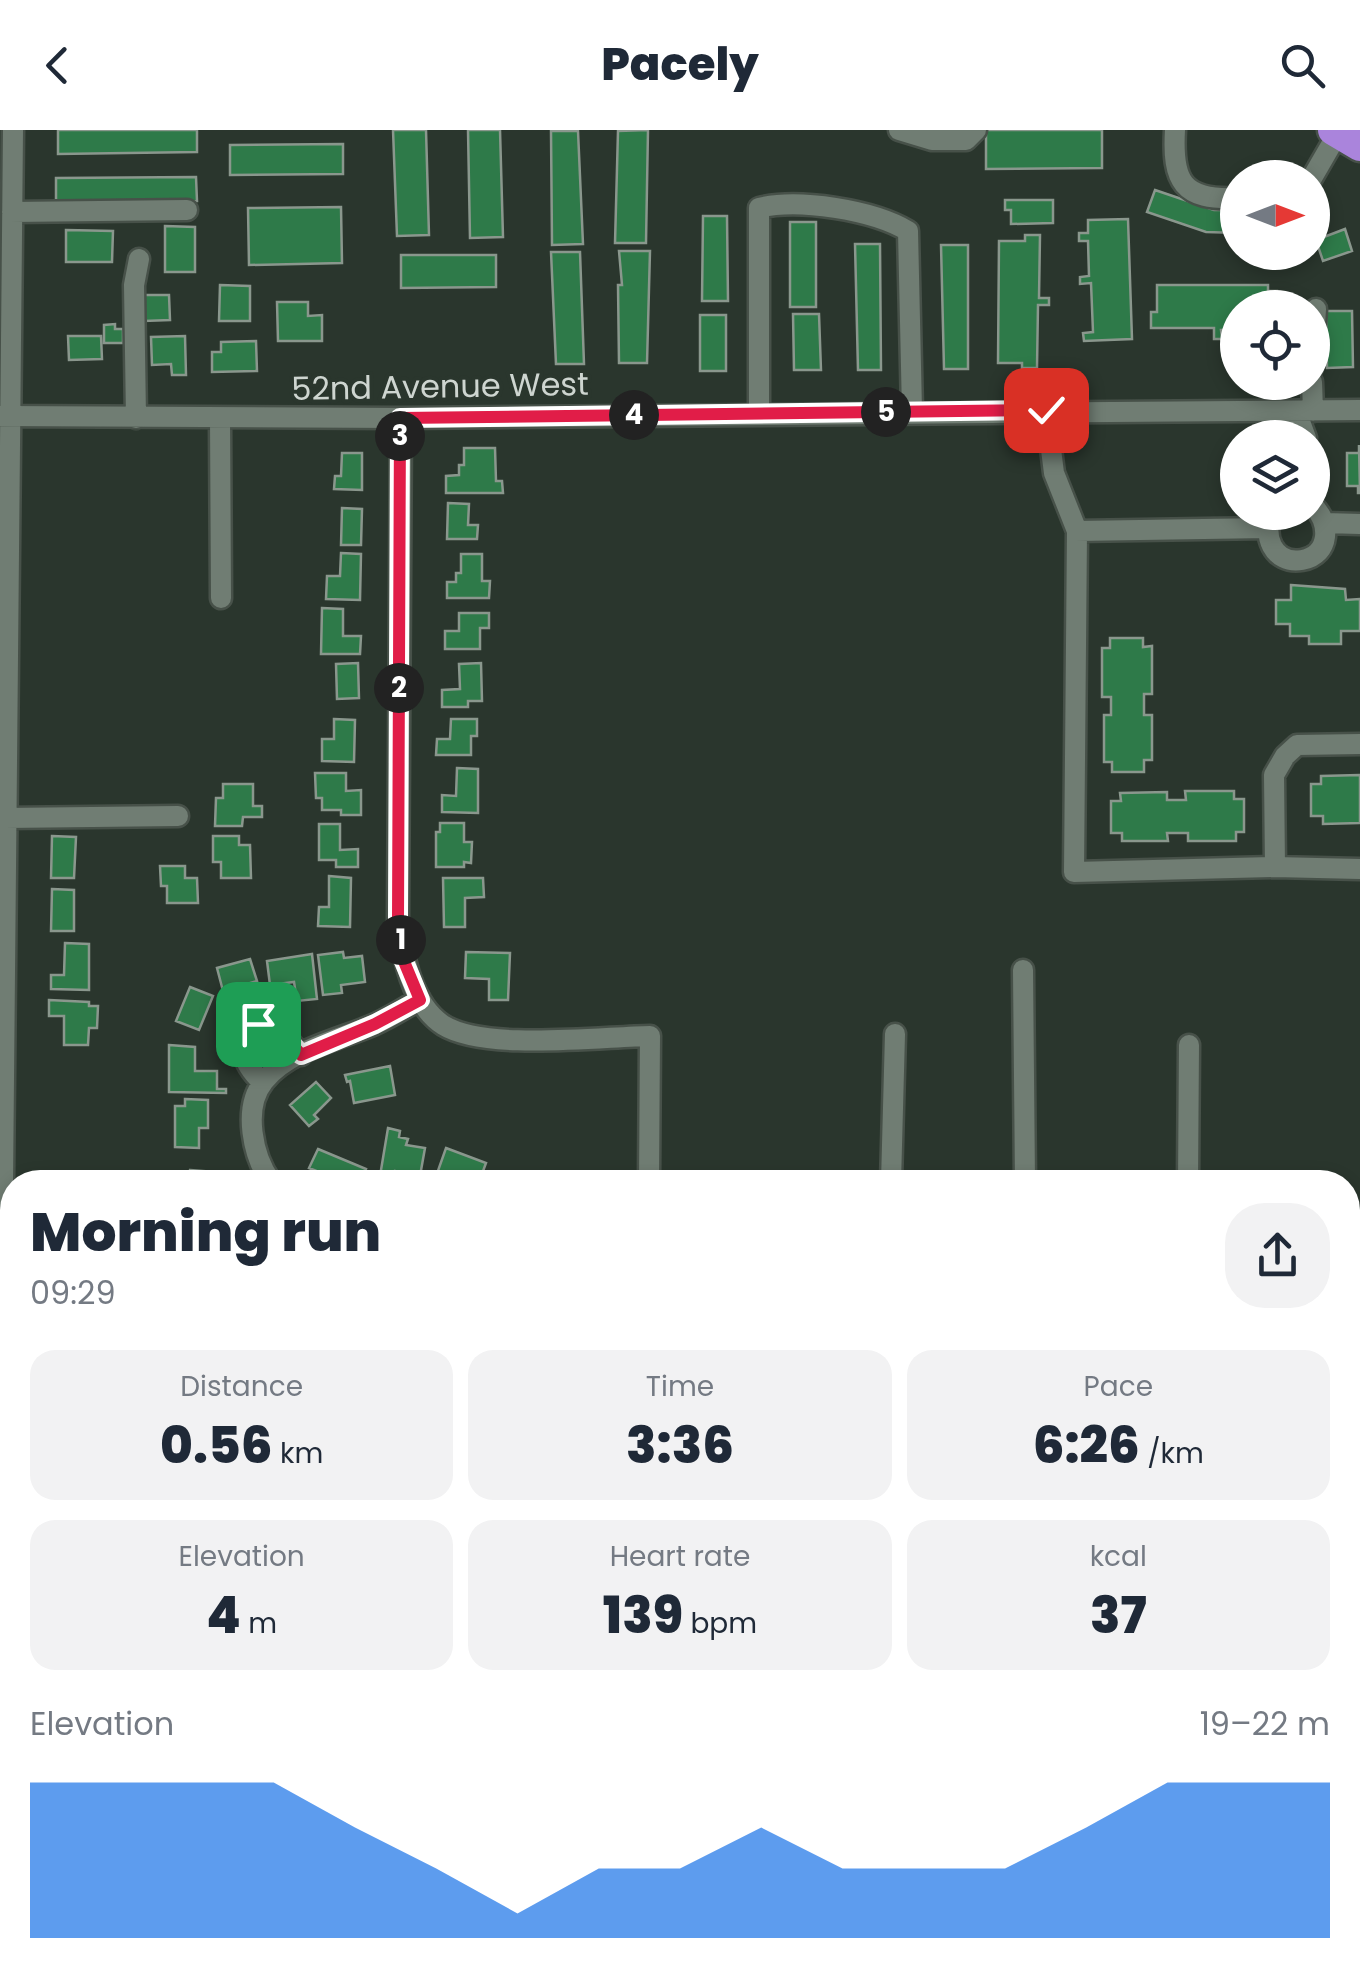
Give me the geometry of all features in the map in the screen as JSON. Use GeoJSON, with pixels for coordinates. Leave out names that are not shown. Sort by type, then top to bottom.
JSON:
{"type":"FeatureCollection","features":[{"type":"Feature","properties":{"kind":"street"},"geometry":{"type":"LineString","coordinates":[[2,1170],[4,416],[13,130]]}},
{"type":"Feature","properties":{"kind":"street"},"geometry":{"type":"LineString","coordinates":[[899,130],[932,140],[966,140],[976,130]]}},
{"type":"Feature","properties":{"kind":"street"},"geometry":{"type":"LineString","coordinates":[[1175,130],[1174,170],[1182,184],[1220,199]]}},
{"type":"Feature","properties":{"kind":"street"},"geometry":{"type":"LineString","coordinates":[[1325,160],[1343,136]]}},
{"type":"Feature","properties":{"kind":"street"},"geometry":{"type":"LineString","coordinates":[[759,413],[758,208],[771,205],[828,208],[896,224],[908,231],[912,411]]}},
{"type":"Feature","properties":{"kind":"street"},"geometry":{"type":"LineString","coordinates":[[12,212],[187,210]]}},
{"type":"Feature","properties":{"kind":"street"},"geometry":{"type":"LineString","coordinates":[[136,418],[134,286],[139,259]]}},
{"type":"Feature","properties":{"kind":"street"},"geometry":{"type":"LineString","coordinates":[[1297,420],[1307,400]]}},
{"type":"Feature","properties":{"kind":"street"},"geometry":{"type":"LineString","coordinates":[[1046,410],[1054,473],[1077,531],[1074,872],[1360,869]]}},
{"type":"Feature","properties":{"kind":"street"},"geometry":{"type":"LineString","coordinates":[[1304,410],[1305,420]]}},
{"type":"Feature","properties":{"kind":"street","name":"52nd Avenue West"},"geometry":{"type":"LineString","coordinates":[[4,416],[400,418],[1360,410]]}},
{"type":"Feature","properties":{"kind":"street"},"geometry":{"type":"LineString","coordinates":[[220,418],[221,598]]}},
{"type":"Feature","properties":{"kind":"street"},"geometry":{"type":"LineString","coordinates":[[400,418],[398,921],[403,959],[420,1000],[442,1024],[486,1040],[650,1036],[649,1170]]}},
{"type":"Feature","properties":{"kind":"street"},"geometry":{"type":"LineString","coordinates":[[1077,531],[1220,523]]}},
{"type":"Feature","properties":{"kind":"street"},"geometry":{"type":"LineString","coordinates":[[1330,524],[1360,524]]}},
{"type":"Feature","properties":{"kind":"street"},"geometry":{"type":"LineString","coordinates":[[1270,530],[1269,542],[1274,550],[1301,560],[1318,551],[1326,530]]}},
{"type":"Feature","properties":{"kind":"street"},"geometry":{"type":"LineString","coordinates":[[1275,867],[1274,776],[1285,756],[1298,745],[1360,744]]}},
{"type":"Feature","properties":{"kind":"street"},"geometry":{"type":"LineString","coordinates":[[5,818],[178,816]]}},
{"type":"Feature","properties":{"kind":"street"},"geometry":{"type":"LineString","coordinates":[[1023,970],[1025,1170]]}},
{"type":"Feature","properties":{"kind":"street"},"geometry":{"type":"LineString","coordinates":[[263,1170],[250,1121],[262,1082],[301,1055],[420,1000]]}},
{"type":"Feature","properties":{"kind":"street"},"geometry":{"type":"LineString","coordinates":[[262,1082],[242,1056],[242,1043],[258,1024],[280,1029],[301,1055]]}},
{"type":"Feature","properties":{"kind":"street"},"geometry":{"type":"LineString","coordinates":[[891,1170],[894,1034]]}},
{"type":"Feature","properties":{"kind":"street"},"geometry":{"type":"LineString","coordinates":[[1188,1170],[1189,1045]]}},
{"type":"Feature","properties":{"kind":"street"},"geometry":{"type":"LineString","coordinates":[[0,1444],[0,1499]]}},
{"type":"Feature","properties":{"kind":"building"},"geometry":{"type":"Polygon","coordinates":[[[58,130],[197,130],[197,152],[58,154],[58,130]]]}},
{"type":"Feature","properties":{"kind":"building"},"geometry":{"type":"Polygon","coordinates":[[[393,130],[426,130],[429,235],[397,236],[393,130]]]}},
{"type":"Feature","properties":{"kind":"building"},"geometry":{"type":"Polygon","coordinates":[[[468,130],[500,130],[503,237],[470,238],[468,130]]]}},
{"type":"Feature","properties":{"kind":"building"},"geometry":{"type":"Polygon","coordinates":[[[648,130],[646,243],[615,243],[618,131],[648,130]]]}},
{"type":"Feature","properties":{"kind":"building"},"geometry":{"type":"Polygon","coordinates":[[[986,130],[1102,130],[1102,168],[986,169],[986,130]]]}},
{"type":"Feature","properties":{"kind":"building"},"geometry":{"type":"Polygon","coordinates":[[[551,131],[578,131],[583,244],[552,245],[551,131]]]}},
{"type":"Feature","properties":{"kind":"building"},"geometry":{"type":"Polygon","coordinates":[[[343,144],[343,174],[230,175],[230,145],[343,144]]]}},
{"type":"Feature","properties":{"kind":"building"},"geometry":{"type":"Polygon","coordinates":[[[196,177],[197,201],[56,202],[56,178],[196,177]]]}},
{"type":"Feature","properties":{"kind":"building"},"geometry":{"type":"Polygon","coordinates":[[[1155,190],[1220,210],[1220,232],[1206,232],[1147,212],[1155,190]]]}},
{"type":"Feature","properties":{"kind":"building"},"geometry":{"type":"Polygon","coordinates":[[[1005,200],[1053,200],[1053,223],[1011,224],[1011,210],[1005,210],[1005,200]]]}},
{"type":"Feature","properties":{"kind":"building"},"geometry":{"type":"Polygon","coordinates":[[[341,207],[342,263],[249,265],[248,208],[341,207]]]}},
{"type":"Feature","properties":{"kind":"building"},"geometry":{"type":"Polygon","coordinates":[[[703,216],[727,216],[728,301],[702,301],[703,216]]]}},
{"type":"Feature","properties":{"kind":"building"},"geometry":{"type":"Polygon","coordinates":[[[1128,219],[1132,339],[1084,341],[1083,333],[1093,332],[1091,283],[1080,284],[1080,277],[1089,276],[1088,241],[1079,241],[1079,233],[1088,233],[1088,220],[1128,219]]]}},
{"type":"Feature","properties":{"kind":"building"},"geometry":{"type":"Polygon","coordinates":[[[790,222],[816,222],[816,307],[790,307],[790,222]]]}},
{"type":"Feature","properties":{"kind":"building"},"geometry":{"type":"Polygon","coordinates":[[[165,226],[195,227],[195,272],[165,272],[165,226]]]}},
{"type":"Feature","properties":{"kind":"building"},"geometry":{"type":"Polygon","coordinates":[[[1345,229],[1352,251],[1330,259],[1330,235],[1345,229]]]}},
{"type":"Feature","properties":{"kind":"building"},"geometry":{"type":"Polygon","coordinates":[[[66,230],[113,231],[112,262],[66,262],[66,230]]]}},
{"type":"Feature","properties":{"kind":"building"},"geometry":{"type":"Polygon","coordinates":[[[1025,235],[1040,235],[1039,298],[1049,298],[1049,305],[1038,305],[1037,368],[1022,368],[1022,363],[998,363],[999,241],[1025,241],[1025,235]]]}},
{"type":"Feature","properties":{"kind":"building"},"geometry":{"type":"Polygon","coordinates":[[[855,244],[880,244],[881,370],[858,370],[855,244]]]}},
{"type":"Feature","properties":{"kind":"building"},"geometry":{"type":"Polygon","coordinates":[[[941,245],[968,245],[968,369],[944,369],[941,245]]]}},
{"type":"Feature","properties":{"kind":"building"},"geometry":{"type":"Polygon","coordinates":[[[619,251],[650,251],[647,363],[619,363],[619,251]]]}},
{"type":"Feature","properties":{"kind":"building"},"geometry":{"type":"Polygon","coordinates":[[[551,252],[580,252],[584,364],[556,364],[551,252]]]}},
{"type":"Feature","properties":{"kind":"building"},"geometry":{"type":"Polygon","coordinates":[[[401,255],[496,255],[496,287],[401,288],[401,255]]]}},
{"type":"Feature","properties":{"kind":"building"},"geometry":{"type":"Polygon","coordinates":[[[220,285],[250,286],[250,321],[219,321],[220,285]]]}},
{"type":"Feature","properties":{"kind":"building"},"geometry":{"type":"Polygon","coordinates":[[[1157,285],[1268,285],[1268,290],[1220,290],[1220,339],[1214,339],[1214,328],[1151,328],[1151,312],[1157,312],[1157,285]]]}},
{"type":"Feature","properties":{"kind":"building"},"geometry":{"type":"Polygon","coordinates":[[[144,295],[169,295],[170,320],[144,321],[144,295]]]}},
{"type":"Feature","properties":{"kind":"building"},"geometry":{"type":"Polygon","coordinates":[[[277,302],[308,302],[308,316],[322,315],[322,341],[278,341],[277,302]]]}},
{"type":"Feature","properties":{"kind":"building"},"geometry":{"type":"Polygon","coordinates":[[[1330,311],[1352,311],[1353,367],[1330,368],[1330,311]]]}},
{"type":"Feature","properties":{"kind":"building"},"geometry":{"type":"Polygon","coordinates":[[[793,314],[819,314],[821,370],[794,370],[793,314]]]}},
{"type":"Feature","properties":{"kind":"building"},"geometry":{"type":"Polygon","coordinates":[[[700,315],[726,315],[726,371],[700,371],[700,315]]]}},
{"type":"Feature","properties":{"kind":"building"},"geometry":{"type":"Polygon","coordinates":[[[115,324],[115,329],[123,329],[123,343],[104,343],[104,325],[115,324]]]}},
{"type":"Feature","properties":{"kind":"building"},"geometry":{"type":"Polygon","coordinates":[[[68,336],[101,336],[102,359],[69,360],[68,336]]]}},
{"type":"Feature","properties":{"kind":"building"},"geometry":{"type":"Polygon","coordinates":[[[185,336],[186,375],[172,375],[171,364],[152,365],[151,337],[185,336]]]}},
{"type":"Feature","properties":{"kind":"building"},"geometry":{"type":"Polygon","coordinates":[[[256,341],[257,371],[212,372],[212,352],[221,352],[221,342],[256,341]]]}},
{"type":"Feature","properties":{"kind":"building"},"geometry":{"type":"Polygon","coordinates":[[[1359,445],[1360,493],[1358,493],[1358,486],[1347,486],[1347,453],[1359,453],[1359,445]]]}},
{"type":"Feature","properties":{"kind":"building"},"geometry":{"type":"Polygon","coordinates":[[[464,448],[495,448],[496,481],[502,481],[503,493],[446,493],[446,476],[459,475],[459,465],[464,465],[464,448]]]}},
{"type":"Feature","properties":{"kind":"building"},"geometry":{"type":"Polygon","coordinates":[[[342,453],[362,453],[362,490],[334,489],[335,476],[341,476],[342,453]]]}},
{"type":"Feature","properties":{"kind":"building"},"geometry":{"type":"Polygon","coordinates":[[[448,503],[469,504],[468,525],[478,525],[477,539],[447,539],[448,503]]]}},
{"type":"Feature","properties":{"kind":"building"},"geometry":{"type":"Polygon","coordinates":[[[342,508],[362,509],[361,545],[341,545],[342,508]]]}},
{"type":"Feature","properties":{"kind":"building"},"geometry":{"type":"Polygon","coordinates":[[[341,553],[361,554],[360,600],[326,599],[327,576],[340,576],[341,553]]]}},
{"type":"Feature","properties":{"kind":"building"},"geometry":{"type":"Polygon","coordinates":[[[461,554],[482,554],[482,581],[490,581],[489,598],[447,598],[447,582],[456,582],[456,573],[461,573],[461,554]]]}},
{"type":"Feature","properties":{"kind":"building"},"geometry":{"type":"Polygon","coordinates":[[[1291,585],[1345,589],[1346,600],[1360,599],[1360,631],[1341,631],[1341,644],[1309,644],[1309,636],[1290,636],[1290,624],[1276,624],[1276,600],[1291,600],[1291,585]]]}},
{"type":"Feature","properties":{"kind":"building"},"geometry":{"type":"Polygon","coordinates":[[[322,608],[343,609],[343,636],[361,636],[360,654],[321,654],[322,608]]]}},
{"type":"Feature","properties":{"kind":"building"},"geometry":{"type":"Polygon","coordinates":[[[459,613],[489,613],[489,628],[480,628],[480,649],[445,649],[445,631],[459,631],[459,613]]]}},
{"type":"Feature","properties":{"kind":"building"},"geometry":{"type":"Polygon","coordinates":[[[1110,638],[1143,638],[1143,647],[1152,646],[1152,694],[1144,694],[1144,715],[1152,715],[1152,760],[1144,760],[1144,772],[1112,772],[1112,762],[1104,762],[1104,715],[1111,715],[1111,697],[1102,697],[1102,648],[1110,648],[1110,638]]]}},
{"type":"Feature","properties":{"kind":"building"},"geometry":{"type":"Polygon","coordinates":[[[358,663],[359,698],[337,699],[336,664],[358,663]]]}},
{"type":"Feature","properties":{"kind":"building"},"geometry":{"type":"Polygon","coordinates":[[[481,663],[482,701],[468,701],[468,707],[442,707],[442,690],[460,689],[459,664],[481,663]]]}},
{"type":"Feature","properties":{"kind":"building"},"geometry":{"type":"Polygon","coordinates":[[[334,719],[355,720],[354,762],[322,761],[322,739],[334,739],[334,719]]]}},
{"type":"Feature","properties":{"kind":"building"},"geometry":{"type":"Polygon","coordinates":[[[451,719],[477,719],[477,736],[471,736],[471,755],[436,755],[437,739],[450,739],[451,719]]]}},
{"type":"Feature","properties":{"kind":"building"},"geometry":{"type":"Polygon","coordinates":[[[457,768],[478,769],[478,813],[442,812],[442,795],[456,796],[457,768]]]}},
{"type":"Feature","properties":{"kind":"building"},"geometry":{"type":"Polygon","coordinates":[[[315,773],[346,773],[346,791],[361,790],[361,815],[322,810],[322,798],[316,798],[315,773]]]}},
{"type":"Feature","properties":{"kind":"building"},"geometry":{"type":"Polygon","coordinates":[[[1360,775],[1360,823],[1323,824],[1323,816],[1311,816],[1311,784],[1321,784],[1321,776],[1360,775]]]}},
{"type":"Feature","properties":{"kind":"building"},"geometry":{"type":"Polygon","coordinates":[[[223,784],[253,784],[253,806],[262,806],[262,817],[243,817],[242,826],[215,826],[216,798],[223,798],[223,784]]]}},
{"type":"Feature","properties":{"kind":"building"},"geometry":{"type":"Polygon","coordinates":[[[1185,791],[1234,791],[1234,799],[1244,799],[1244,832],[1236,832],[1236,841],[1188,841],[1188,833],[1167,833],[1168,841],[1122,841],[1122,833],[1111,833],[1111,801],[1121,801],[1120,793],[1167,792],[1167,800],[1186,800],[1185,791]]]}},
{"type":"Feature","properties":{"kind":"building"},"geometry":{"type":"Polygon","coordinates":[[[440,823],[464,823],[464,842],[472,842],[471,863],[464,862],[464,867],[436,867],[436,832],[440,832],[440,823]]]}},
{"type":"Feature","properties":{"kind":"building"},"geometry":{"type":"Polygon","coordinates":[[[319,824],[340,824],[340,850],[358,849],[358,867],[336,867],[336,860],[319,860],[319,824]]]}},
{"type":"Feature","properties":{"kind":"building"},"geometry":{"type":"Polygon","coordinates":[[[52,836],[76,837],[74,878],[51,878],[52,836]]]}},
{"type":"Feature","properties":{"kind":"building"},"geometry":{"type":"Polygon","coordinates":[[[213,836],[239,836],[239,845],[250,845],[251,878],[221,878],[221,862],[213,862],[213,836]]]}},
{"type":"Feature","properties":{"kind":"building"},"geometry":{"type":"Polygon","coordinates":[[[160,866],[185,866],[185,878],[197,878],[198,903],[167,903],[167,886],[161,886],[160,866]]]}},
{"type":"Feature","properties":{"kind":"building"},"geometry":{"type":"Polygon","coordinates":[[[329,876],[351,878],[350,927],[318,926],[319,907],[329,907],[329,876]]]}},
{"type":"Feature","properties":{"kind":"building"},"geometry":{"type":"Polygon","coordinates":[[[443,878],[483,878],[484,897],[465,898],[465,927],[444,927],[443,878]]]}},
{"type":"Feature","properties":{"kind":"building"},"geometry":{"type":"Polygon","coordinates":[[[52,889],[74,890],[74,931],[51,931],[52,889]]]}},
{"type":"Feature","properties":{"kind":"building"},"geometry":{"type":"Polygon","coordinates":[[[65,943],[89,944],[89,990],[51,989],[51,975],[64,975],[65,943]]]}},
{"type":"Feature","properties":{"kind":"building"},"geometry":{"type":"Polygon","coordinates":[[[343,952],[344,958],[362,956],[365,982],[341,985],[342,993],[323,995],[318,955],[343,952]]]}},
{"type":"Feature","properties":{"kind":"building"},"geometry":{"type":"Polygon","coordinates":[[[466,952],[510,953],[508,1000],[489,1000],[489,979],[465,978],[466,952]]]}},
{"type":"Feature","properties":{"kind":"building"},"geometry":{"type":"Polygon","coordinates":[[[312,954],[317,999],[297,1001],[294,982],[270,985],[267,961],[312,954]]]}},
{"type":"Feature","properties":{"kind":"building"},"geometry":{"type":"Polygon","coordinates":[[[250,959],[257,981],[223,991],[217,968],[250,959]]]}},
{"type":"Feature","properties":{"kind":"building"},"geometry":{"type":"Polygon","coordinates":[[[190,987],[213,996],[199,1030],[176,1021],[190,987]]]}},
{"type":"Feature","properties":{"kind":"building"},"geometry":{"type":"Polygon","coordinates":[[[49,1000],[98,1006],[97,1028],[89,1028],[88,1045],[64,1045],[64,1016],[49,1016],[49,1000]]]}},
{"type":"Feature","properties":{"kind":"building"},"geometry":{"type":"Polygon","coordinates":[[[169,1045],[195,1047],[195,1071],[217,1071],[217,1089],[226,1089],[226,1093],[169,1092],[169,1045]]]}},
{"type":"Feature","properties":{"kind":"building"},"geometry":{"type":"Polygon","coordinates":[[[390,1066],[395,1095],[354,1103],[345,1075],[390,1066]]]}},
{"type":"Feature","properties":{"kind":"building"},"geometry":{"type":"Polygon","coordinates":[[[316,1082],[331,1098],[309,1126],[290,1105],[316,1082]]]}},
{"type":"Feature","properties":{"kind":"building"},"geometry":{"type":"Polygon","coordinates":[[[185,1099],[208,1100],[208,1128],[199,1128],[199,1148],[175,1147],[175,1106],[185,1106],[185,1099]]]}},
{"type":"Feature","properties":{"kind":"building"},"geometry":{"type":"Polygon","coordinates":[[[388,1128],[400,1131],[399,1137],[408,1139],[406,1145],[425,1148],[421,1170],[381,1170],[388,1128]]]}},
{"type":"Feature","properties":{"kind":"building"},"geometry":{"type":"Polygon","coordinates":[[[446,1148],[486,1163],[483,1170],[438,1170],[446,1148]]]}},
{"type":"Feature","properties":{"kind":"building"},"geometry":{"type":"Polygon","coordinates":[[[318,1149],[366,1169],[314,1170],[309,1168],[318,1149]]]}},
{"type":"Feature","properties":{"kind":"route"},"geometry":{"type":"LineString","coordinates":[[258,1024],[280,1029],[301,1055],[420,1000],[403,959],[398,921],[400,418],[1046,410]]}}]}
